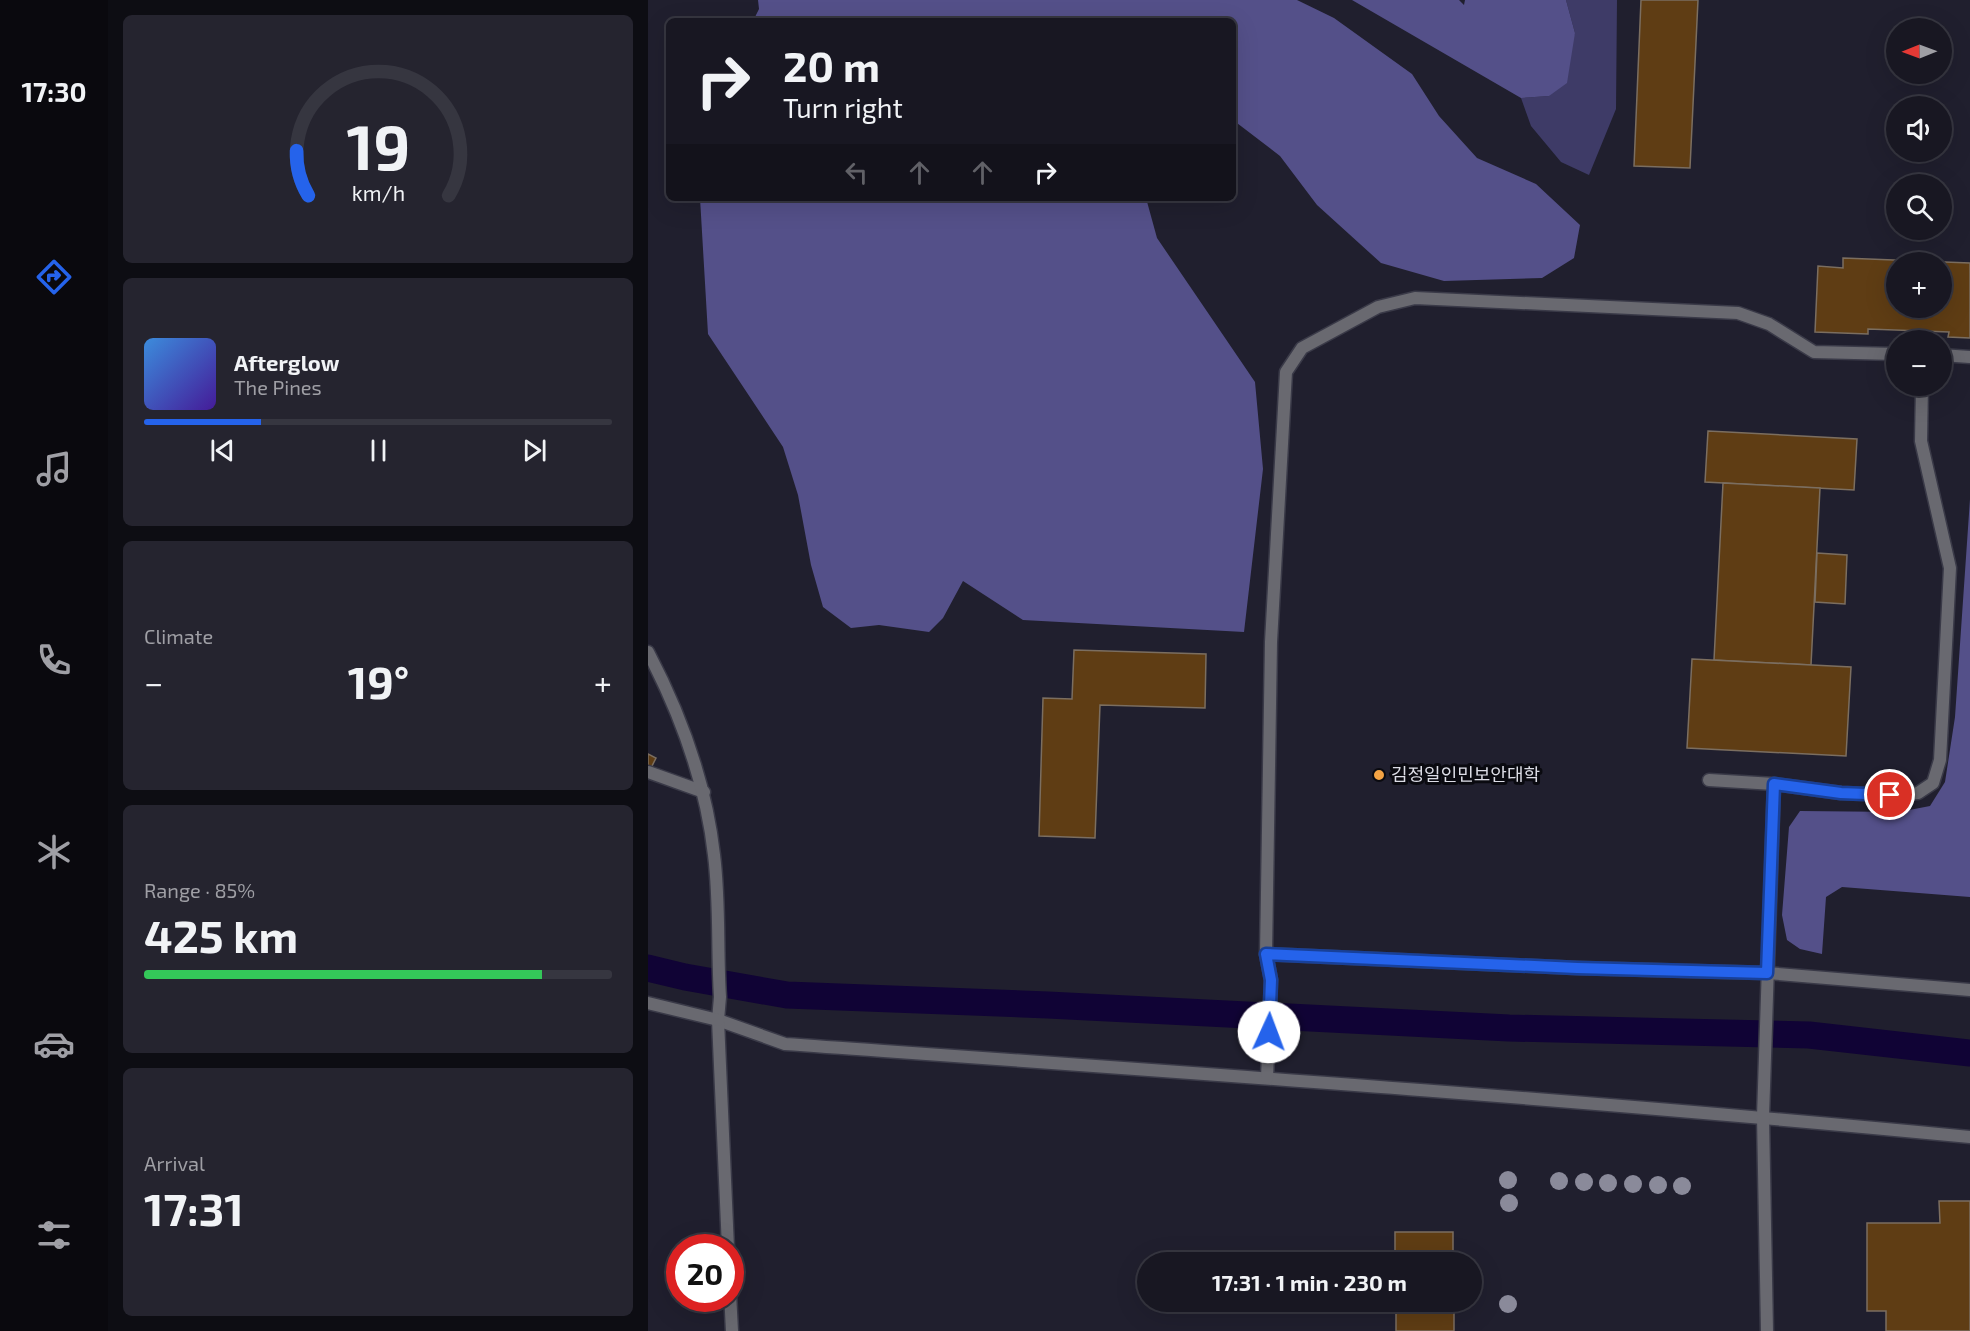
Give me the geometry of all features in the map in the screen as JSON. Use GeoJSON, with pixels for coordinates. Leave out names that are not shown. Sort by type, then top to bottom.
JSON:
{"type":"FeatureCollection","features":[{"type":"Feature","properties":{"kind":"street"},"geometry":{"type":"LineString","coordinates":[[1267,1078],[1271,980],[1266,954],[1271,642],[1283,405],[1287,372],[1302,348],[1378,307],[1415,298],[1738,313],[1769,324],[1814,352],[1886,354]]}},
{"type":"Feature","properties":{"kind":"street"},"geometry":{"type":"LineString","coordinates":[[1952,356],[1970,357]]}},
{"type":"Feature","properties":{"kind":"street"},"geometry":{"type":"LineString","coordinates":[[1709,780],[1774,784],[1841,793],[1890,795],[1918,793],[1933,783],[1940,760],[1950,568],[1921,441],[1922,396]]}},
{"type":"Feature","properties":{"kind":"street"},"geometry":{"type":"LineString","coordinates":[[648,652],[676,712],[704,792],[714,856],[720,997],[718,1020],[727,1234]]}},
{"type":"Feature","properties":{"kind":"street"},"geometry":{"type":"LineString","coordinates":[[648,772],[704,792]]}},
{"type":"Feature","properties":{"kind":"street"},"geometry":{"type":"LineString","coordinates":[[1767,1331],[1763,1117],[1774,784]]}},
{"type":"Feature","properties":{"kind":"street"},"geometry":{"type":"LineString","coordinates":[[1266,954],[1767,973],[1970,990]]}},
{"type":"Feature","properties":{"kind":"street"},"geometry":{"type":"LineString","coordinates":[[648,1003],[718,1020],[785,1044],[1267,1078],[1763,1117],[1970,1137]]}},
{"type":"Feature","properties":{"kind":"street"},"geometry":{"type":"LineString","coordinates":[[731,1312],[732,1331]]}},
{"type":"Feature","properties":{"kind":"shaded area"},"geometry":{"type":"Polygon","coordinates":[[[758,0],[1297,0],[1334,18],[1412,74],[1439,116],[1477,158],[1536,184],[1580,225],[1574,258],[1542,278],[1444,281],[1381,263],[1317,205],[1280,156],[1236,122],[1236,18],[754,18],[759,9],[758,0]]]}},
{"type":"Feature","properties":{"kind":"shaded area"},"geometry":{"type":"Polygon","coordinates":[[[1352,0],[1459,0],[1464,5],[1465,0],[1566,0],[1575,33],[1567,83],[1549,96],[1521,98],[1352,0]]]}},
{"type":"Feature","properties":{"kind":"shaded area"},"geometry":{"type":"Polygon","coordinates":[[[1566,0],[1617,0],[1616,109],[1589,175],[1561,162],[1531,126],[1521,98],[1549,96],[1575,33],[1566,0]]]}},
{"type":"Feature","properties":{"kind":"shaded area"},"geometry":{"type":"Polygon","coordinates":[[[700,201],[1147,201],[1157,238],[1255,382],[1263,469],[1244,632],[1023,620],[963,581],[943,618],[929,632],[879,625],[851,628],[823,607],[811,565],[798,495],[783,447],[708,334],[700,201]]]}},
{"type":"Feature","properties":{"kind":"shaded area"},"geometry":{"type":"Polygon","coordinates":[[[1970,499],[1970,897],[1842,887],[1826,897],[1822,954],[1800,949],[1787,940],[1782,915],[1789,827],[1800,811],[1899,812],[1930,806],[1945,782],[1955,717],[1970,499]]]}},
{"type":"Feature","properties":{"kind":"building"},"geometry":{"type":"Polygon","coordinates":[[[1641,0],[1698,0],[1690,168],[1634,166],[1641,0]]]}},
{"type":"Feature","properties":{"kind":"building"},"geometry":{"type":"Polygon","coordinates":[[[1843,258],[1886,260],[1886,318],[1952,318],[1952,262],[1970,263],[1970,338],[1952,337],[1952,330],[1868,329],[1868,334],[1815,332],[1818,266],[1843,268],[1843,258]]]}},
{"type":"Feature","properties":{"kind":"building"},"geometry":{"type":"Polygon","coordinates":[[[1708,431],[1857,439],[1854,490],[1705,482],[1708,431]]]}},
{"type":"Feature","properties":{"kind":"building"},"geometry":{"type":"Polygon","coordinates":[[[1723,483],[1820,488],[1811,665],[1714,660],[1723,483]]]}},
{"type":"Feature","properties":{"kind":"building"},"geometry":{"type":"Polygon","coordinates":[[[1817,553],[1847,555],[1845,604],[1815,602],[1817,553]]]}},
{"type":"Feature","properties":{"kind":"building"},"geometry":{"type":"Polygon","coordinates":[[[1074,650],[1206,654],[1205,708],[1100,705],[1095,838],[1039,836],[1043,698],[1072,699],[1074,650]]]}},
{"type":"Feature","properties":{"kind":"building"},"geometry":{"type":"Polygon","coordinates":[[[1692,659],[1851,667],[1846,756],[1687,748],[1692,659]]]}},
{"type":"Feature","properties":{"kind":"building"},"geometry":{"type":"Polygon","coordinates":[[[648,754],[656,758],[651,768],[648,767],[648,754]]]}},
{"type":"Feature","properties":{"kind":"building"},"geometry":{"type":"Polygon","coordinates":[[[1939,1201],[1970,1201],[1970,1331],[1886,1331],[1886,1311],[1867,1311],[1867,1223],[1940,1223],[1939,1201]]]}},
{"type":"Feature","properties":{"kind":"building"},"geometry":{"type":"Polygon","coordinates":[[[1395,1232],[1453,1232],[1453,1252],[1395,1252],[1395,1232]]]}},
{"type":"Feature","properties":{"kind":"building"},"geometry":{"type":"Polygon","coordinates":[[[1396,1312],[1454,1312],[1454,1331],[1396,1331],[1396,1312]]]}},
{"type":"Feature","properties":{"kind":"waterway"},"geometry":{"type":"LineString","coordinates":[[648,968],[787,995],[1048,1005],[1509,1028],[1809,1035],[1970,1053]]}},
{"type":"Feature","properties":{"kind":"place","name":"김정일인민보안대학"},"geometry":{"type":"Point","coordinates":[1379,775]}},
{"type":"Feature","properties":{"kind":"route"},"geometry":{"type":"LineString","coordinates":[[1269,1032],[1271,980],[1266,954],[1577,968],[1767,973],[1774,784],[1841,793],[1890,795]]}}]}
